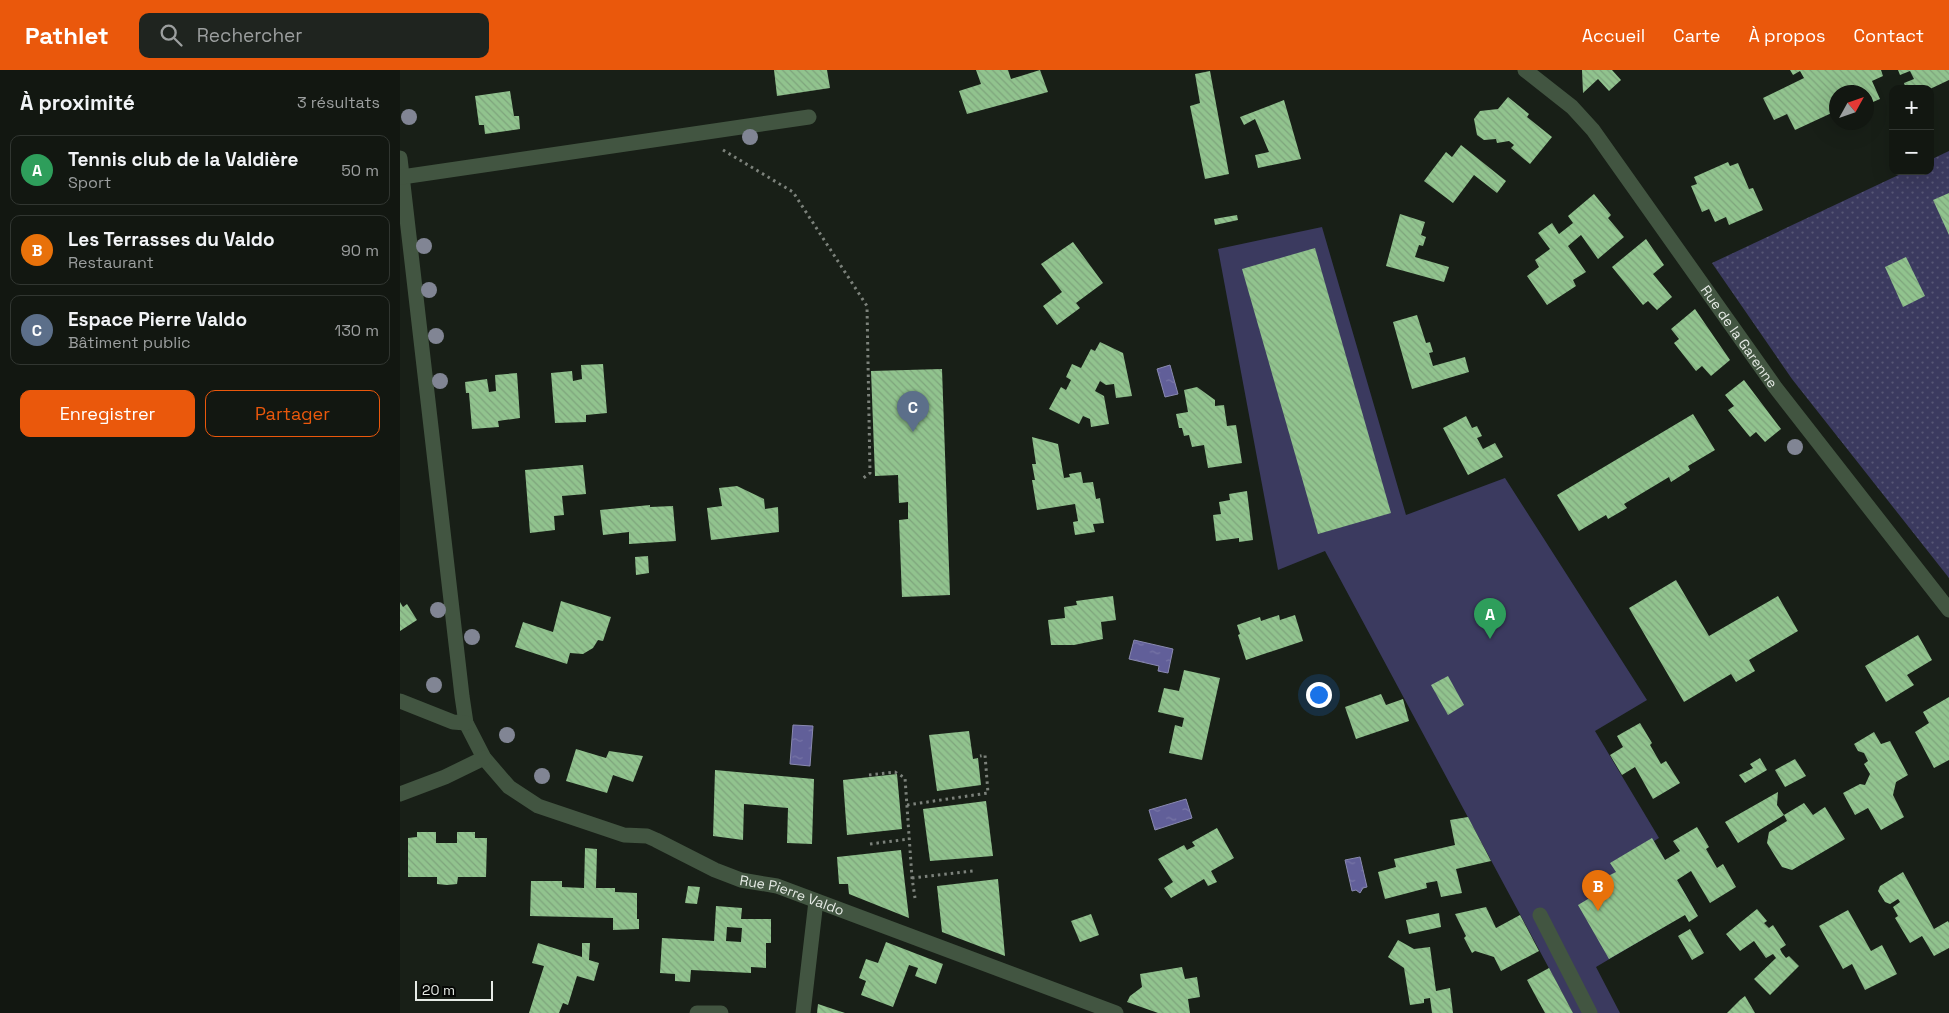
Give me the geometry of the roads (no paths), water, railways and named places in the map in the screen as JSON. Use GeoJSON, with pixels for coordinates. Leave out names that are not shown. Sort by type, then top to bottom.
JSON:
{"type":"FeatureCollection","features":[{"type":"Feature","properties":{"kind":"street","name":"Rue de la Garenne"},"geometry":{"type":"LineString","coordinates":[[1525,70],[1572,107],[1593,130],[1774,387],[1949,610]]}},
{"type":"Feature","properties":{"kind":"street"},"geometry":{"type":"LineString","coordinates":[[402,177],[809,117]]}},
{"type":"Feature","properties":{"kind":"street"},"geometry":{"type":"LineString","coordinates":[[400,158],[466,723],[453,722],[400,702]]}},
{"type":"Feature","properties":{"kind":"street","name":"Rue Pierre Valdo"},"geometry":{"type":"LineString","coordinates":[[466,723],[484,758],[510,787],[538,806],[624,835],[646,836],[715,870],[741,880],[777,886],[1116,1013]]}},
{"type":"Feature","properties":{"kind":"street"},"geometry":{"type":"LineString","coordinates":[[400,794],[445,777],[484,758]]}},
{"type":"Feature","properties":{"kind":"street"},"geometry":{"type":"LineString","coordinates":[[803,1013],[816,901]]}},
{"type":"Feature","properties":{"kind":"street"},"geometry":{"type":"LineString","coordinates":[[1540,915],[1590,1013]]}},
{"type":"Feature","properties":{"kind":"street"},"geometry":{"type":"LineString","coordinates":[[697,1013],[721,1013]]}},
{"type":"Feature","properties":{"kind":"water"},"geometry":{"type":"Polygon","coordinates":[[[1170,365],[1178,394],[1165,397],[1157,369],[1170,365]]]}},
{"type":"Feature","properties":{"kind":"water"},"geometry":{"type":"Polygon","coordinates":[[[1134,640],[1173,649],[1168,673],[1158,671],[1159,666],[1129,659],[1134,640]]]}},
{"type":"Feature","properties":{"kind":"water"},"geometry":{"type":"Polygon","coordinates":[[[793,725],[813,726],[810,766],[790,764],[793,725]]]}},
{"type":"Feature","properties":{"kind":"water"},"geometry":{"type":"Polygon","coordinates":[[[1186,799],[1192,818],[1155,830],[1149,810],[1186,799]]]}},
{"type":"Feature","properties":{"kind":"water"},"geometry":{"type":"Polygon","coordinates":[[[1360,857],[1367,887],[1363,888],[1360,893],[1356,890],[1352,891],[1345,860],[1360,857]]]}},
{"type":"Feature","properties":{"kind":"place","name":"Espace Pierre Valdo"},"geometry":{"type":"Point","coordinates":[913,432]}},
{"type":"Feature","properties":{"kind":"place","name":"Tennis club de la Valdière"},"geometry":{"type":"Point","coordinates":[1490,639]}},
{"type":"Feature","properties":{"kind":"place","name":"Les Terrasses du Valdo"},"geometry":{"type":"Point","coordinates":[1598,911]}}]}
